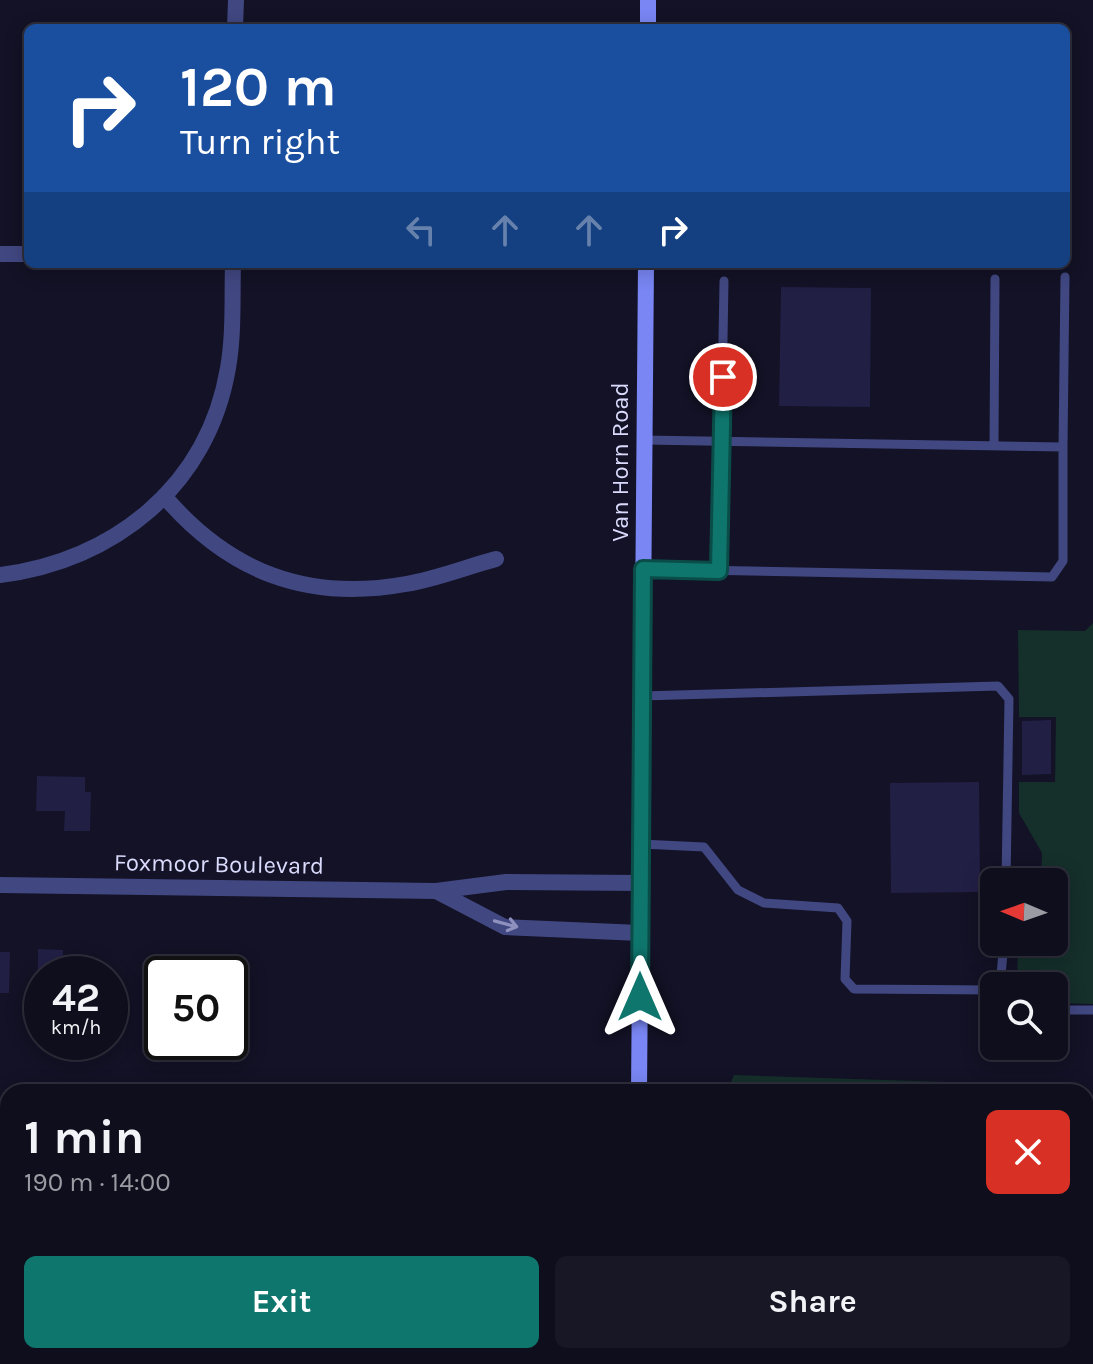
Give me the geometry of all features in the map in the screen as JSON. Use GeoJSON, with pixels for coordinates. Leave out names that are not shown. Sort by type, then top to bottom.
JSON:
{"type":"FeatureCollection","features":[{"type":"Feature","properties":{"kind":"main road"},"geometry":{"type":"LineString","coordinates":[[648,0],[648,24]]}},
{"type":"Feature","properties":{"kind":"main road","name":"Van Horn Road"},"geometry":{"type":"LineString","coordinates":[[639,1084],[646,268]]}},
{"type":"Feature","properties":{"kind":"street"},"geometry":{"type":"LineString","coordinates":[[235,24],[236,0]]}},
{"type":"Feature","properties":{"kind":"street"},"geometry":{"type":"LineString","coordinates":[[0,254],[24,254]]}},
{"type":"Feature","properties":{"kind":"street"},"geometry":{"type":"LineString","coordinates":[[0,575],[43,568],[90,551],[133,525],[164,496],[198,450],[222,396],[231,345],[233,268]]}},
{"type":"Feature","properties":{"kind":"street"},"geometry":{"type":"LineString","coordinates":[[164,496],[184,519],[236,560],[265,575],[296,584],[334,590],[406,584],[496,559]]}},
{"type":"Feature","properties":{"kind":"street","name":"Foxmoor Boulevard"},"geometry":{"type":"LineString","coordinates":[[0,885],[436,891],[506,882],[641,883]]}},
{"type":"Feature","properties":{"kind":"street","name":"Foxmoor Boulevard"},"geometry":{"type":"LineString","coordinates":[[436,891],[505,927],[640,933]]}},
{"type":"Feature","properties":{"kind":"lane"},"geometry":{"type":"LineString","coordinates":[[643,569],[1052,577],[1063,561],[1065,277]]}},
{"type":"Feature","properties":{"kind":"lane"},"geometry":{"type":"LineString","coordinates":[[994,446],[995,279]]}},
{"type":"Feature","properties":{"kind":"lane"},"geometry":{"type":"LineString","coordinates":[[719,571],[724,281]]}},
{"type":"Feature","properties":{"kind":"lane"},"geometry":{"type":"LineString","coordinates":[[644,440],[1063,447]]}},
{"type":"Feature","properties":{"kind":"lane"},"geometry":{"type":"LineString","coordinates":[[642,696],[998,686],[1009,699],[1006,868]]}},
{"type":"Feature","properties":{"kind":"lane"},"geometry":{"type":"LineString","coordinates":[[641,844],[704,847],[738,890],[764,903],[838,908],[847,921],[845,979],[854,989],[980,990]]}},
{"type":"Feature","properties":{"kind":"lane"},"geometry":{"type":"LineString","coordinates":[[1068,1010],[1093,1010]]}},
{"type":"Feature","properties":{"kind":"green space"},"geometry":{"type":"Polygon","coordinates":[[[1093,623],[1093,1004],[1068,1003],[1068,972],[1017,972],[1018,956],[1068,956],[1068,868],[1041,868],[1042,853],[1019,813],[1019,782],[1055,782],[1056,717],[1019,717],[1018,630],[1085,631],[1093,623]]]}},
{"type":"Feature","properties":{"kind":"green space"},"geometry":{"type":"Polygon","coordinates":[[[734,1075],[1006,1084],[730,1084],[734,1075]]]}},
{"type":"Feature","properties":{"kind":"building"},"geometry":{"type":"Polygon","coordinates":[[[781,287],[871,288],[870,407],[779,406],[781,287]]]}},
{"type":"Feature","properties":{"kind":"building"},"geometry":{"type":"Polygon","coordinates":[[[1051,720],[1051,774],[1022,775],[1022,721],[1051,720]]]}},
{"type":"Feature","properties":{"kind":"building"},"geometry":{"type":"Polygon","coordinates":[[[37,776],[85,777],[85,792],[91,792],[90,831],[64,831],[65,811],[36,811],[37,776]]]}},
{"type":"Feature","properties":{"kind":"building"},"geometry":{"type":"Polygon","coordinates":[[[979,782],[980,892],[891,893],[890,783],[979,782]]]}},
{"type":"Feature","properties":{"kind":"building"},"geometry":{"type":"Polygon","coordinates":[[[38,949],[63,950],[63,956],[38,956],[38,949]]]}},
{"type":"Feature","properties":{"kind":"building"},"geometry":{"type":"Polygon","coordinates":[[[0,952],[10,952],[9,993],[0,993],[0,952]]]}},
{"type":"Feature","properties":{"kind":"route"},"geometry":{"type":"LineString","coordinates":[[640,997],[643,569],[719,571],[723,377]]}}]}
